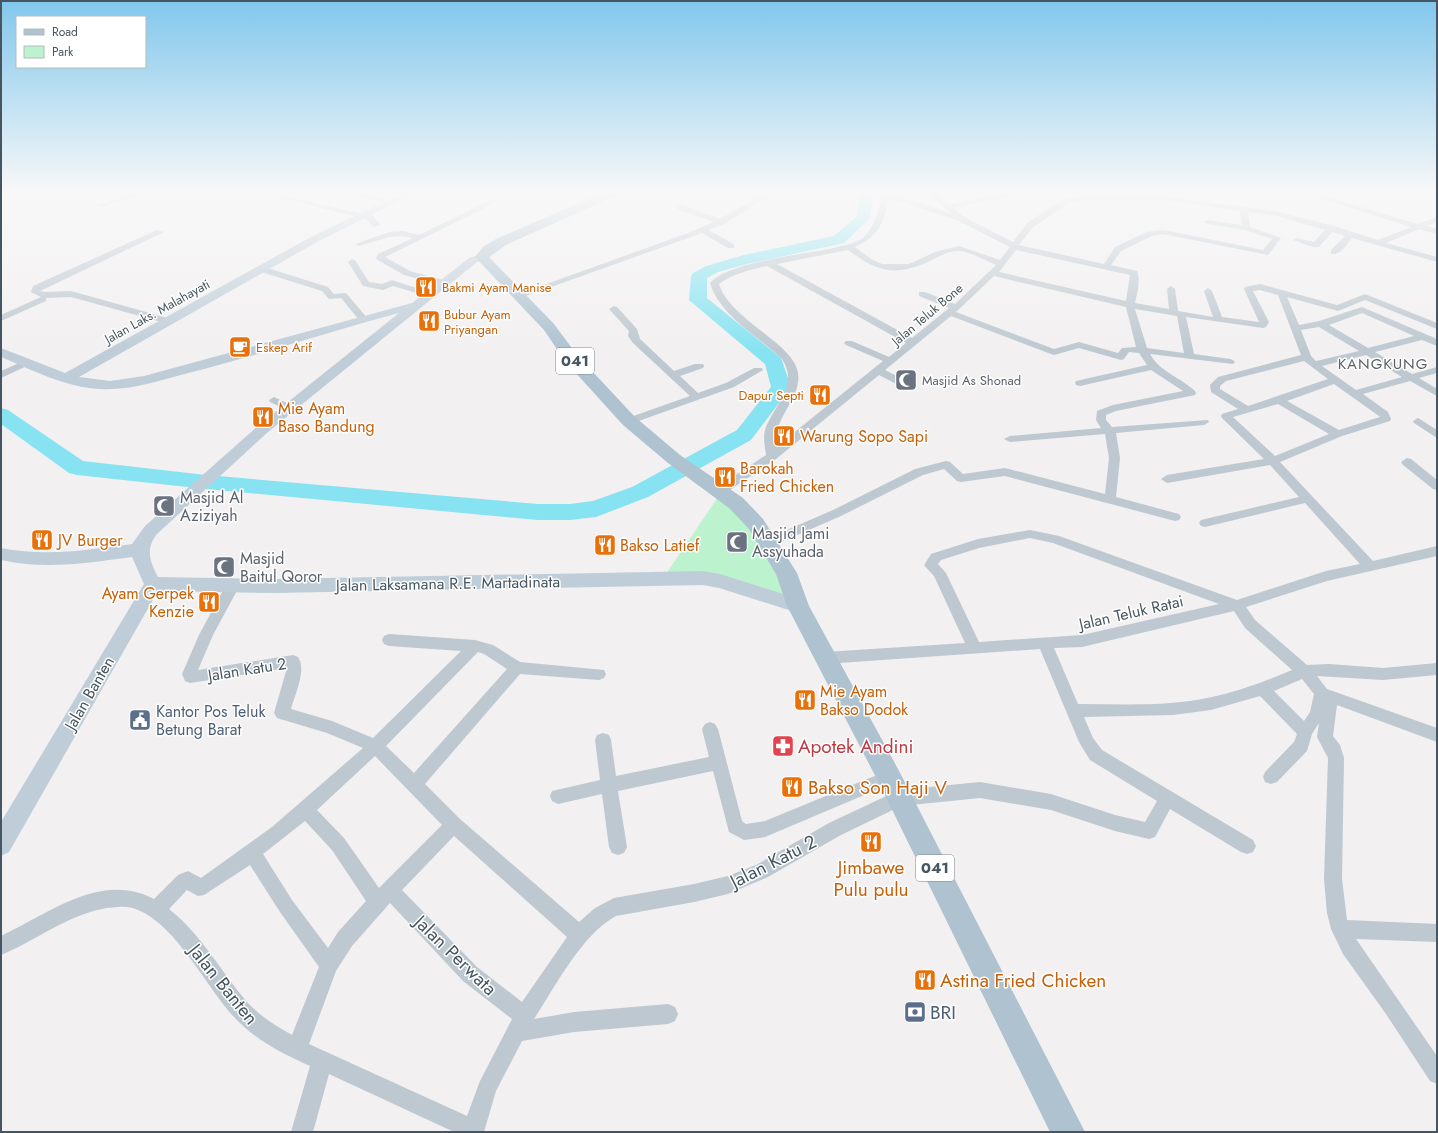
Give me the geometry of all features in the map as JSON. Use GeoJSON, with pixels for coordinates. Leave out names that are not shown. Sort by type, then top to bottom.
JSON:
{"type":"FeatureCollection","features":[{"type":"Feature","properties":{"kind":"main road"},"geometry":{"type":"LineString","coordinates":[[482,257],[488,250],[495,246]]}},
{"type":"Feature","properties":{"kind":"main road","name":"041"},"geometry":{"type":"LineString","coordinates":[[482,257],[520,295],[548,327],[571,358],[629,421],[674,459],[736,503],[756,524],[786,573],[798,606],[971,937],[1068,1132]]}},
{"type":"Feature","properties":{"kind":"street"},"geometry":{"type":"LineString","coordinates":[[129,246],[40,286],[36,288],[35,292],[44,295],[71,294],[168,321]]}},
{"type":"Feature","properties":{"kind":"street","name":"Jalan Laks. Malahayati"},"geometry":{"type":"LineString","coordinates":[[67,378],[302,246]]}},
{"type":"Feature","properties":{"kind":"street"},"geometry":{"type":"LineString","coordinates":[[402,246],[381,256],[380,259],[407,273],[444,283]]}},
{"type":"Feature","properties":{"kind":"street"},"geometry":{"type":"LineString","coordinates":[[520,295],[658,246]]}},
{"type":"Feature","properties":{"kind":"street"},"geometry":{"type":"LineString","coordinates":[[1106,267],[1118,249],[1125,246]]}},
{"type":"Feature","properties":{"kind":"street"},"geometry":{"type":"LineString","coordinates":[[1231,246],[1265,253],[1272,246]]}},
{"type":"Feature","properties":{"kind":"street"},"geometry":{"type":"LineString","coordinates":[[1334,252],[1342,246]]}},
{"type":"Feature","properties":{"kind":"street","name":"Jalan Teluk Bone"},"geometry":{"type":"LineString","coordinates":[[1388,246],[1437,260]]}},
{"type":"Feature","properties":{"kind":"street"},"geometry":{"type":"LineString","coordinates":[[772,456],[770,442],[771,430],[794,382],[792,367],[777,350],[727,306],[714,288],[714,282],[722,277],[768,263],[796,259],[849,247],[868,261],[881,267],[910,267],[938,254],[959,248],[1002,264]]}},
{"type":"Feature","properties":{"kind":"street"},"geometry":{"type":"LineString","coordinates":[[1016,247],[1131,271],[1135,274],[1130,305],[1143,352],[1152,367],[1188,389],[1191,394],[1113,408],[1101,413],[1100,420],[1110,431],[1114,455],[1114,474],[1110,499]]}},
{"type":"Feature","properties":{"kind":"street","name":"Jalan Teluk Bone"},"geometry":{"type":"LineString","coordinates":[[717,489],[772,456],[879,371],[953,310],[1002,264],[1016,247]]}},
{"type":"Feature","properties":{"kind":"street"},"geometry":{"type":"LineString","coordinates":[[153,584],[140,558],[139,550],[148,533],[288,408],[473,260],[482,257]]}},
{"type":"Feature","properties":{"kind":"street"},"geometry":{"type":"LineString","coordinates":[[352,262],[366,284],[383,287],[392,283],[430,294]]}},
{"type":"Feature","properties":{"kind":"street"},"geometry":{"type":"LineString","coordinates":[[768,263],[913,342]]}},
{"type":"Feature","properties":{"kind":"street"},"geometry":{"type":"LineString","coordinates":[[261,269],[325,289],[332,297],[343,295],[363,319]]}},
{"type":"Feature","properties":{"kind":"street"},"geometry":{"type":"LineString","coordinates":[[992,273],[1130,305],[1218,320],[1262,324],[1264,322],[1248,289],[1260,287],[1338,308],[1365,297],[1437,326]]}},
{"type":"Feature","properties":{"kind":"street"},"geometry":{"type":"LineString","coordinates":[[1171,289],[1190,357]]}},
{"type":"Feature","properties":{"kind":"street"},"geometry":{"type":"LineString","coordinates":[[1208,291],[1218,320]]}},
{"type":"Feature","properties":{"kind":"street"},"geometry":{"type":"LineString","coordinates":[[922,294],[953,310],[1054,352],[1079,345],[1121,357],[1125,350],[1131,349],[1143,352],[1230,362]]}},
{"type":"Feature","properties":{"kind":"street"},"geometry":{"type":"LineString","coordinates":[[1167,479],[1273,461],[1338,434],[1386,419],[1384,414],[1314,365],[1306,357],[1296,328],[1282,296]]}},
{"type":"Feature","properties":{"kind":"street"},"geometry":{"type":"LineString","coordinates":[[1,318],[43,298]]}},
{"type":"Feature","properties":{"kind":"street"},"geometry":{"type":"LineString","coordinates":[[1,352],[67,378],[97,385],[134,383],[227,359],[363,319],[417,305]]}},
{"type":"Feature","properties":{"kind":"street"},"geometry":{"type":"LineString","coordinates":[[614,309],[634,331],[634,339],[697,397]]}},
{"type":"Feature","properties":{"kind":"street"},"geometry":{"type":"LineString","coordinates":[[1296,328],[1321,324],[1362,310],[1437,343]]}},
{"type":"Feature","properties":{"kind":"street"},"geometry":{"type":"LineString","coordinates":[[1321,324],[1437,393]]}},
{"type":"Feature","properties":{"kind":"street"},"geometry":{"type":"LineString","coordinates":[[1314,365],[1423,337]]}},
{"type":"Feature","properties":{"kind":"street"},"geometry":{"type":"LineString","coordinates":[[849,343],[891,361]]}},
{"type":"Feature","properties":{"kind":"street"},"geometry":{"type":"LineString","coordinates":[[1247,410],[1215,390],[1214,385],[1222,380],[1306,357]]}},
{"type":"Feature","properties":{"kind":"street"},"geometry":{"type":"LineString","coordinates":[[1,375],[26,363]]}},
{"type":"Feature","properties":{"kind":"street"},"geometry":{"type":"LineString","coordinates":[[672,375],[699,366]]}},
{"type":"Feature","properties":{"kind":"street"},"geometry":{"type":"LineString","coordinates":[[1080,383],[1152,367]]}},
{"type":"Feature","properties":{"kind":"street"},"geometry":{"type":"LineString","coordinates":[[629,421],[739,381],[740,378],[758,370]]}},
{"type":"Feature","properties":{"kind":"street"},"geometry":{"type":"LineString","coordinates":[[1356,393],[1437,370]]}},
{"type":"Feature","properties":{"kind":"street"},"geometry":{"type":"LineString","coordinates":[[879,371],[910,387]]}},
{"type":"Feature","properties":{"kind":"street"},"geometry":{"type":"LineString","coordinates":[[1335,380],[1279,400],[1226,416],[1273,461],[1370,566]]}},
{"type":"Feature","properties":{"kind":"street"},"geometry":{"type":"LineString","coordinates":[[274,400],[288,408]]}},
{"type":"Feature","properties":{"kind":"street"},"geometry":{"type":"LineString","coordinates":[[1279,400],[1338,434]]}},
{"type":"Feature","properties":{"kind":"street"},"geometry":{"type":"LineString","coordinates":[[1418,421],[1437,436]]}},
{"type":"Feature","properties":{"kind":"street"},"geometry":{"type":"LineString","coordinates":[[1010,439],[1204,422]]}},
{"type":"Feature","properties":{"kind":"street"},"geometry":{"type":"LineString","coordinates":[[1408,462],[1437,486]]}},
{"type":"Feature","properties":{"kind":"street"},"geometry":{"type":"LineString","coordinates":[[768,543],[837,513],[919,472],[946,465],[961,478],[1005,472],[1110,499],[1175,518]]}},
{"type":"Feature","properties":{"kind":"street"},"geometry":{"type":"LineString","coordinates":[[1205,523],[1307,499]]}},
{"type":"Feature","properties":{"kind":"street"},"geometry":{"type":"LineString","coordinates":[[975,649],[939,573],[930,565],[936,557],[978,544],[1030,534],[1056,539],[1237,605],[1250,624],[1304,671],[1326,695],[1437,735]]}},
{"type":"Feature","properties":{"kind":"street"},"geometry":{"type":"LineString","coordinates":[[1,554],[42,561],[57,561],[139,550]]}},
{"type":"Feature","properties":{"kind":"street","name":"Jalan Teluk Ratai"},"geometry":{"type":"LineString","coordinates":[[825,658],[1082,642],[1237,605],[1271,595],[1299,584],[1437,551]]}},
{"type":"Feature","properties":{"kind":"street","name":"Jalan Laksamana R.E. Martadinata"},"geometry":{"type":"LineString","coordinates":[[153,584],[233,586],[703,578],[720,581],[798,606]]}},
{"type":"Feature","properties":{"kind":"street","name":"Jalan Banten"},"geometry":{"type":"LineString","coordinates":[[1,844],[153,584]]}},
{"type":"Feature","properties":{"kind":"street","name":"Jalan Katu 2"},"geometry":{"type":"LineString","coordinates":[[233,586],[206,635],[190,677],[293,661],[295,664],[294,671],[282,713],[303,718],[332,728],[376,746],[454,825],[579,934]]}},
{"type":"Feature","properties":{"kind":"street"},"geometry":{"type":"LineString","coordinates":[[389,640],[475,646],[488,649],[517,668],[542,668],[577,674],[599,674]]}},
{"type":"Feature","properties":{"kind":"street"},"geometry":{"type":"LineString","coordinates":[[1045,644],[1086,742],[1096,755],[1247,846]]}},
{"type":"Feature","properties":{"kind":"street"},"geometry":{"type":"LineString","coordinates":[[156,910],[184,881],[188,880],[198,887],[204,886],[252,852],[305,809],[376,746],[475,646]]}},
{"type":"Feature","properties":{"kind":"street"},"geometry":{"type":"LineString","coordinates":[[415,784],[517,668]]}},
{"type":"Feature","properties":{"kind":"street"},"geometry":{"type":"LineString","coordinates":[[1074,711],[1173,709],[1210,704],[1263,689],[1304,671],[1329,670],[1383,674],[1437,669]]}},
{"type":"Feature","properties":{"kind":"street"},"geometry":{"type":"LineString","coordinates":[[1263,689],[1305,732]]}},
{"type":"Feature","properties":{"kind":"street"},"geometry":{"type":"LineString","coordinates":[[1271,777],[1301,746],[1305,732],[1317,714],[1326,695]]}},
{"type":"Feature","properties":{"kind":"street"},"geometry":{"type":"LineString","coordinates":[[1326,695],[1325,737],[1336,758],[1333,879],[1336,913],[1340,929],[1437,1074]]}},
{"type":"Feature","properties":{"kind":"street"},"geometry":{"type":"LineString","coordinates":[[710,729],[735,826],[744,832],[765,829],[790,819],[894,788],[980,790],[1051,802],[1115,823],[1149,831],[1167,798]]}},
{"type":"Feature","properties":{"kind":"street"},"geometry":{"type":"LineString","coordinates":[[603,740],[608,785],[618,848]]}},
{"type":"Feature","properties":{"kind":"street"},"geometry":{"type":"LineString","coordinates":[[558,796],[719,762]]}},
{"type":"Feature","properties":{"kind":"street","name":"Jalan Katu 2"},"geometry":{"type":"LineString","coordinates":[[473,1131],[487,1088],[520,1024],[579,934],[601,914],[614,907],[694,893],[728,885],[762,871],[836,829],[894,788]]}},
{"type":"Feature","properties":{"kind":"street"},"geometry":{"type":"LineString","coordinates":[[305,809],[384,897]]}},
{"type":"Feature","properties":{"kind":"street"},"geometry":{"type":"LineString","coordinates":[[297,1048],[329,965],[345,939],[364,916],[454,825]]}},
{"type":"Feature","properties":{"kind":"street"},"geometry":{"type":"LineString","coordinates":[[252,852],[286,906],[329,965]]}},
{"type":"Feature","properties":{"kind":"street","name":"Jalan Perwata"},"geometry":{"type":"LineString","coordinates":[[384,897],[470,974],[520,1024]]}},
{"type":"Feature","properties":{"kind":"street","name":"Jalan Banten"},"geometry":{"type":"LineString","coordinates":[[1,946],[80,907],[100,901],[118,898],[141,901],[156,910],[187,940],[250,1021],[263,1031],[322,1061],[403,1096],[473,1131]]}},
{"type":"Feature","properties":{"kind":"street"},"geometry":{"type":"LineString","coordinates":[[1340,929],[1437,933]]}},
{"type":"Feature","properties":{"kind":"street"},"geometry":{"type":"LineString","coordinates":[[520,1024],[574,1022],[668,1014]]}},
{"type":"Feature","properties":{"kind":"street"},"geometry":{"type":"LineString","coordinates":[[302,1132],[322,1061]]}},
{"type":"Feature","properties":{"kind":"green space"},"geometry":{"type":"Polygon","coordinates":[[[718,497],[751,524],[792,596],[666,574],[718,497]]]}},
{"type":"Feature","properties":{"kind":"waterway"},"geometry":{"type":"LineString","coordinates":[[1,414],[77,468],[206,482],[538,512],[570,512],[596,509],[640,492],[744,435],[781,387],[774,362],[698,300],[699,276],[712,269],[744,260],[811,246]]}},
{"type":"Feature","properties":{"kind":"place","name":"Bakmi Ayam Manise"},"geometry":{"type":"Point","coordinates":[426,287]}},
{"type":"Feature","properties":{"kind":"place","name":"Bubur Ayam Priyangan"},"geometry":{"type":"Point","coordinates":[429,321]}},
{"type":"Feature","properties":{"kind":"place","name":"Eskep Arif"},"geometry":{"type":"Point","coordinates":[240,347]}},
{"type":"Feature","properties":{"kind":"place","name":"Masjid As Shonad"},"geometry":{"type":"Point","coordinates":[906,380]}},
{"type":"Feature","properties":{"kind":"place","name":"Dapur Septi"},"geometry":{"type":"Point","coordinates":[820,395]}},
{"type":"Feature","properties":{"kind":"place","name":"Mie Ayam Baso Bandung"},"geometry":{"type":"Point","coordinates":[263,417]}},
{"type":"Feature","properties":{"kind":"place","name":"Warung Sopo Sapi"},"geometry":{"type":"Point","coordinates":[784,436]}},
{"type":"Feature","properties":{"kind":"place","name":"Barokah Fried Chicken"},"geometry":{"type":"Point","coordinates":[725,477]}},
{"type":"Feature","properties":{"kind":"place","name":"Masjid Al Aziziyah"},"geometry":{"type":"Point","coordinates":[164,506]}},
{"type":"Feature","properties":{"kind":"place","name":"JV Burger"},"geometry":{"type":"Point","coordinates":[42,540]}},
{"type":"Feature","properties":{"kind":"place","name":"Masjid Jami Assyuhada"},"geometry":{"type":"Point","coordinates":[737,542]}},
{"type":"Feature","properties":{"kind":"place","name":"Bakso Latief"},"geometry":{"type":"Point","coordinates":[605,545]}},
{"type":"Feature","properties":{"kind":"place","name":"Masjid Baitul Qoror"},"geometry":{"type":"Point","coordinates":[224,567]}},
{"type":"Feature","properties":{"kind":"place","name":"Ayam Gerpek Kenzie"},"geometry":{"type":"Point","coordinates":[209,602]}},
{"type":"Feature","properties":{"kind":"place","name":"Mie Ayam Bakso Dodok"},"geometry":{"type":"Point","coordinates":[805,700]}},
{"type":"Feature","properties":{"kind":"place","name":"Kantor Pos Teluk Betung Barat"},"geometry":{"type":"Point","coordinates":[140,720]}},
{"type":"Feature","properties":{"kind":"place","name":"Apotek Andini"},"geometry":{"type":"Point","coordinates":[783,746]}},
{"type":"Feature","properties":{"kind":"place","name":"Bakso Son Haji V"},"geometry":{"type":"Point","coordinates":[792,787]}},
{"type":"Feature","properties":{"kind":"place","name":"Jimbawe Pulu pulu"},"geometry":{"type":"Point","coordinates":[871,842]}},
{"type":"Feature","properties":{"kind":"place","name":"Astina Fried Chicken"},"geometry":{"type":"Point","coordinates":[925,980]}},
{"type":"Feature","properties":{"kind":"place","name":"BRI"},"geometry":{"type":"Point","coordinates":[915,1012]}},
{"type":"Feature","properties":{"kind":"district","name":"KANGKUNG"},"geometry":{"type":"Point","coordinates":[1383,364]}}]}
